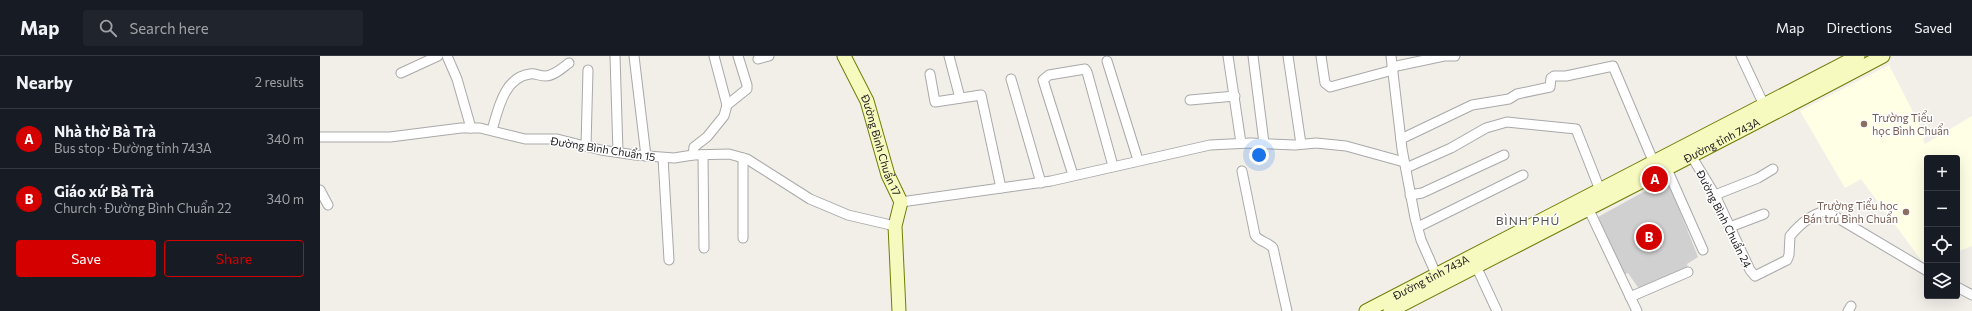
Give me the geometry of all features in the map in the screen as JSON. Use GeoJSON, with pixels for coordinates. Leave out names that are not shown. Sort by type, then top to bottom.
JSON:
{"type":"FeatureCollection","features":[{"type":"Feature","properties":{"kind":"main road","name":"Đường Bình Chuẩn 17"},"geometry":{"type":"LineString","coordinates":[[844,56],[866,101],[888,175],[901,202],[895,226],[899,311]]}},
{"type":"Feature","properties":{"kind":"main road","name":"Đường tỉnh 743A"},"geometry":{"type":"LineString","coordinates":[[1390,311],[1588,208],[1641,175],[1654,163],[1858,56]]}},
{"type":"Feature","properties":{"kind":"main road","name":"Đường tỉnh 743A"},"geometry":{"type":"LineString","coordinates":[[1366,311],[1600,190],[1641,175],[1667,169],[1692,157],[1882,56]]}},
{"type":"Feature","properties":{"kind":"street"},"geometry":{"type":"LineString","coordinates":[[401,73],[438,56]]}},
{"type":"Feature","properties":{"kind":"street"},"geometry":{"type":"LineString","coordinates":[[448,56],[471,128]]}},
{"type":"Feature","properties":{"kind":"street"},"geometry":{"type":"LineString","coordinates":[[615,56],[618,152]]}},
{"type":"Feature","properties":{"kind":"street"},"geometry":{"type":"LineString","coordinates":[[634,56],[646,156]]}},
{"type":"Feature","properties":{"kind":"street"},"geometry":{"type":"LineString","coordinates":[[693,155],[694,148],[707,136],[724,116],[727,105],[714,56]]}},
{"type":"Feature","properties":{"kind":"street"},"geometry":{"type":"LineString","coordinates":[[727,105],[747,89],[738,56]]}},
{"type":"Feature","properties":{"kind":"street"},"geometry":{"type":"LineString","coordinates":[[758,59],[769,56]]}},
{"type":"Feature","properties":{"kind":"street"},"geometry":{"type":"LineString","coordinates":[[949,56],[960,98]]}},
{"type":"Feature","properties":{"kind":"street"},"geometry":{"type":"LineString","coordinates":[[1228,56],[1241,143]]}},
{"type":"Feature","properties":{"kind":"street"},"geometry":{"type":"LineString","coordinates":[[1253,56],[1264,143]]}},
{"type":"Feature","properties":{"kind":"street"},"geometry":{"type":"LineString","coordinates":[[1288,56],[1301,144]]}},
{"type":"Feature","properties":{"kind":"street"},"geometry":{"type":"LineString","coordinates":[[1321,56],[1325,83],[1330,87],[1444,56],[1455,56]]}},
{"type":"Feature","properties":{"kind":"street"},"geometry":{"type":"LineString","coordinates":[[1391,56],[1401,139],[1410,195],[1421,240],[1436,274]]}},
{"type":"Feature","properties":{"kind":"street"},"geometry":{"type":"LineString","coordinates":[[1613,56],[1613,66],[1654,163]]}},
{"type":"Feature","properties":{"kind":"street"},"geometry":{"type":"LineString","coordinates":[[1741,56],[1764,105]]}},
{"type":"Feature","properties":{"kind":"street"},"geometry":{"type":"LineString","coordinates":[[1107,62],[1138,160]]}},
{"type":"Feature","properties":{"kind":"street"},"geometry":{"type":"LineString","coordinates":[[492,130],[500,101],[515,81],[527,74],[535,73],[545,76],[557,72],[569,63]]}},
{"type":"Feature","properties":{"kind":"street"},"geometry":{"type":"LineString","coordinates":[[1401,139],[1467,108],[1509,99],[1517,94],[1550,88],[1552,77],[1566,76],[1613,66]]}},
{"type":"Feature","properties":{"kind":"street"},"geometry":{"type":"LineString","coordinates":[[586,146],[588,70]]}},
{"type":"Feature","properties":{"kind":"street"},"geometry":{"type":"LineString","coordinates":[[1073,175],[1043,80],[1049,75],[1085,70],[1087,72],[1113,166]]}},
{"type":"Feature","properties":{"kind":"street"},"geometry":{"type":"LineString","coordinates":[[930,74],[935,102],[980,95],[1001,188]]}},
{"type":"Feature","properties":{"kind":"street"},"geometry":{"type":"LineString","coordinates":[[1010,79],[1041,182]]}},
{"type":"Feature","properties":{"kind":"street"},"geometry":{"type":"LineString","coordinates":[[1190,100],[1235,96]]}},
{"type":"Feature","properties":{"kind":"street"},"geometry":{"type":"LineString","coordinates":[[901,202],[1041,182],[1210,145],[1241,143],[1316,143],[1346,146],[1405,165],[1452,148],[1486,128],[1507,122],[1576,129],[1600,190]]}},
{"type":"Feature","properties":{"kind":"street","name":"Đường Bình Chuẩn 15"},"geometry":{"type":"LineString","coordinates":[[320,137],[390,137],[471,128],[492,130],[525,139],[556,139],[618,152],[663,158],[729,154],[743,158],[810,199],[848,214],[895,226]]}},
{"type":"Feature","properties":{"kind":"street"},"geometry":{"type":"LineString","coordinates":[[703,155],[704,248]]}},
{"type":"Feature","properties":{"kind":"street"},"geometry":{"type":"LineString","coordinates":[[1410,195],[1422,193],[1504,155]]}},
{"type":"Feature","properties":{"kind":"street","name":"Đường Bình Chuẩn 24"},"geometry":{"type":"LineString","coordinates":[[1692,157],[1715,195],[1750,270],[1755,276],[1787,260],[1789,255],[1790,236],[1806,220],[1817,213],[1826,211],[1924,269]]}},
{"type":"Feature","properties":{"kind":"street"},"geometry":{"type":"LineString","coordinates":[[663,158],[669,260]]}},
{"type":"Feature","properties":{"kind":"street"},"geometry":{"type":"LineString","coordinates":[[743,158],[743,238]]}},
{"type":"Feature","properties":{"kind":"street"},"geometry":{"type":"LineString","coordinates":[[1667,169],[1703,250]]}},
{"type":"Feature","properties":{"kind":"street"},"geometry":{"type":"LineString","coordinates":[[1715,195],[1758,178],[1774,169]]}},
{"type":"Feature","properties":{"kind":"street"},"geometry":{"type":"LineString","coordinates":[[1242,171],[1255,235],[1256,238],[1269,243],[1273,248],[1287,311]]}},
{"type":"Feature","properties":{"kind":"street"},"geometry":{"type":"LineString","coordinates":[[1418,228],[1523,175]]}},
{"type":"Feature","properties":{"kind":"street"},"geometry":{"type":"LineString","coordinates":[[320,190],[328,205]]}},
{"type":"Feature","properties":{"kind":"street"},"geometry":{"type":"LineString","coordinates":[[1588,208],[1637,311]]}},
{"type":"Feature","properties":{"kind":"street"},"geometry":{"type":"LineString","coordinates":[[1730,227],[1764,214]]}},
{"type":"Feature","properties":{"kind":"street"},"geometry":{"type":"LineString","coordinates":[[1476,266],[1497,311]]}},
{"type":"Feature","properties":{"kind":"street"},"geometry":{"type":"LineString","coordinates":[[1630,298],[1688,272]]}},
{"type":"Feature","properties":{"kind":"street"},"geometry":{"type":"LineString","coordinates":[[1960,289],[1972,295]]}},
{"type":"Feature","properties":{"kind":"shaded area"},"geometry":{"type":"Polygon","coordinates":[[[1889,65],[1926,137],[1923,139],[1925,144],[1972,116],[1972,246],[1960,251],[1960,155],[1924,155],[1924,264],[1861,179],[1845,188],[1800,111],[1889,65]]]}},
{"type":"Feature","properties":{"kind":"shaded area"},"geometry":{"type":"Polygon","coordinates":[[[1665,180],[1669,184],[1698,257],[1687,264],[1689,274],[1642,293],[1628,273],[1625,274],[1598,217],[1665,180]]]}},
{"type":"Feature","properties":{"kind":"place","name":"Trường Tiểu học Bình Chuẩn"},"geometry":{"type":"Point","coordinates":[1864,124]}},
{"type":"Feature","properties":{"kind":"place","name":"Nhà thờ Bà Trà"},"geometry":{"type":"Point","coordinates":[1655,179]}},
{"type":"Feature","properties":{"kind":"place","name":"Trường Tiểu học Bán trú Bình Chuẩn"},"geometry":{"type":"Point","coordinates":[1906,212]}},
{"type":"Feature","properties":{"kind":"place","name":"Giáo xứ Bà Trà"},"geometry":{"type":"Point","coordinates":[1649,237]}},
{"type":"Feature","properties":{"kind":"district","name":"BÌNH PHÚ"},"geometry":{"type":"Point","coordinates":[1528,221]}}]}
